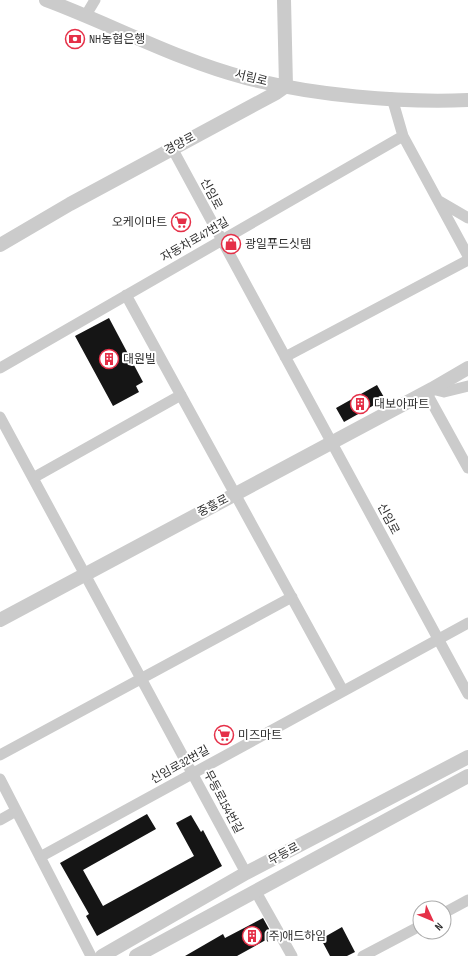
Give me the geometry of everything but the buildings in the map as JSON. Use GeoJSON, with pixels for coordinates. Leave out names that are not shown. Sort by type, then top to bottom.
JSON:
{"type":"FeatureCollection","features":[{"type":"Feature","properties":{"kind":"street","name":"서림로"},"geometry":{"type":"LineString","coordinates":[[46,0],[86,15],[176,54],[246,78],[286,86],[392,98],[468,100]]}},
{"type":"Feature","properties":{"kind":"street"},"geometry":{"type":"LineString","coordinates":[[84,0],[86,15]]}},
{"type":"Feature","properties":{"kind":"street"},"geometry":{"type":"LineString","coordinates":[[86,15],[95,0]]}},
{"type":"Feature","properties":{"kind":"street"},"geometry":{"type":"LineString","coordinates":[[284,0],[286,86]]}},
{"type":"Feature","properties":{"kind":"street","name":"경양로"},"geometry":{"type":"LineString","coordinates":[[0,245],[172,148],[276,93],[286,86]]}},
{"type":"Feature","properties":{"kind":"street"},"geometry":{"type":"LineString","coordinates":[[392,98],[403,136],[468,256]]}},
{"type":"Feature","properties":{"kind":"street","name":"자동차로47번길"},"geometry":{"type":"LineString","coordinates":[[0,368],[403,136]]}},
{"type":"Feature","properties":{"kind":"street","name":"신임로"},"geometry":{"type":"LineString","coordinates":[[172,148],[285,357],[333,442],[437,639],[468,694]]}},
{"type":"Feature","properties":{"kind":"street"},"geometry":{"type":"LineString","coordinates":[[438,201],[468,218]]}},
{"type":"Feature","properties":{"kind":"street"},"geometry":{"type":"LineString","coordinates":[[285,357],[468,260]]}},
{"type":"Feature","properties":{"kind":"street"},"geometry":{"type":"LineString","coordinates":[[126,295],[343,691]]}},
{"type":"Feature","properties":{"kind":"street","name":"중흥로"},"geometry":{"type":"LineString","coordinates":[[0,620],[429,391],[468,368]]}},
{"type":"Feature","properties":{"kind":"street"},"geometry":{"type":"LineString","coordinates":[[429,391],[444,392],[468,386]]}},
{"type":"Feature","properties":{"kind":"street"},"geometry":{"type":"LineString","coordinates":[[429,391],[468,468]]}},
{"type":"Feature","properties":{"kind":"street"},"geometry":{"type":"LineString","coordinates":[[33,478],[181,395]]}},
{"type":"Feature","properties":{"kind":"street","name":"무등로154번길"},"geometry":{"type":"LineString","coordinates":[[0,417],[246,874]]}},
{"type":"Feature","properties":{"kind":"street"},"geometry":{"type":"LineString","coordinates":[[0,755],[292,597]]}},
{"type":"Feature","properties":{"kind":"street","name":"신임로32번길"},"geometry":{"type":"LineString","coordinates":[[40,857],[468,623]]}},
{"type":"Feature","properties":{"kind":"street","name":"무등로"},"geometry":{"type":"LineString","coordinates":[[102,956],[246,874],[468,757]]}},
{"type":"Feature","properties":{"kind":"street","name":"무등로"},"geometry":{"type":"LineString","coordinates":[[136,956],[468,776]]}},
{"type":"Feature","properties":{"kind":"street"},"geometry":{"type":"LineString","coordinates":[[0,779],[91,956]]}},
{"type":"Feature","properties":{"kind":"street"},"geometry":{"type":"LineString","coordinates":[[0,820],[16,811]]}},
{"type":"Feature","properties":{"kind":"street"},"geometry":{"type":"LineString","coordinates":[[256,892],[292,956]]}},
{"type":"Feature","properties":{"kind":"street"},"geometry":{"type":"LineString","coordinates":[[452,909],[468,900]]}},
{"type":"Feature","properties":{"kind":"street"},"geometry":{"type":"LineString","coordinates":[[363,956],[412,930]]}},
{"type":"Feature","properties":{"kind":"place","name":"NH농협은행"},"geometry":{"type":"Point","coordinates":[75,39]}},
{"type":"Feature","properties":{"kind":"place","name":"오케이마트"},"geometry":{"type":"Point","coordinates":[181,222]}},
{"type":"Feature","properties":{"kind":"place","name":"광일푸드싯템"},"geometry":{"type":"Point","coordinates":[231,244]}},
{"type":"Feature","properties":{"kind":"place","name":"대원빌"},"geometry":{"type":"Point","coordinates":[109,359]}},
{"type":"Feature","properties":{"kind":"place","name":"대보아파트"},"geometry":{"type":"Point","coordinates":[360,404]}},
{"type":"Feature","properties":{"kind":"place","name":"미즈마트"},"geometry":{"type":"Point","coordinates":[224,735]}},
{"type":"Feature","properties":{"kind":"place","name":"(주)애드하임"},"geometry":{"type":"Point","coordinates":[252,936]}}]}
